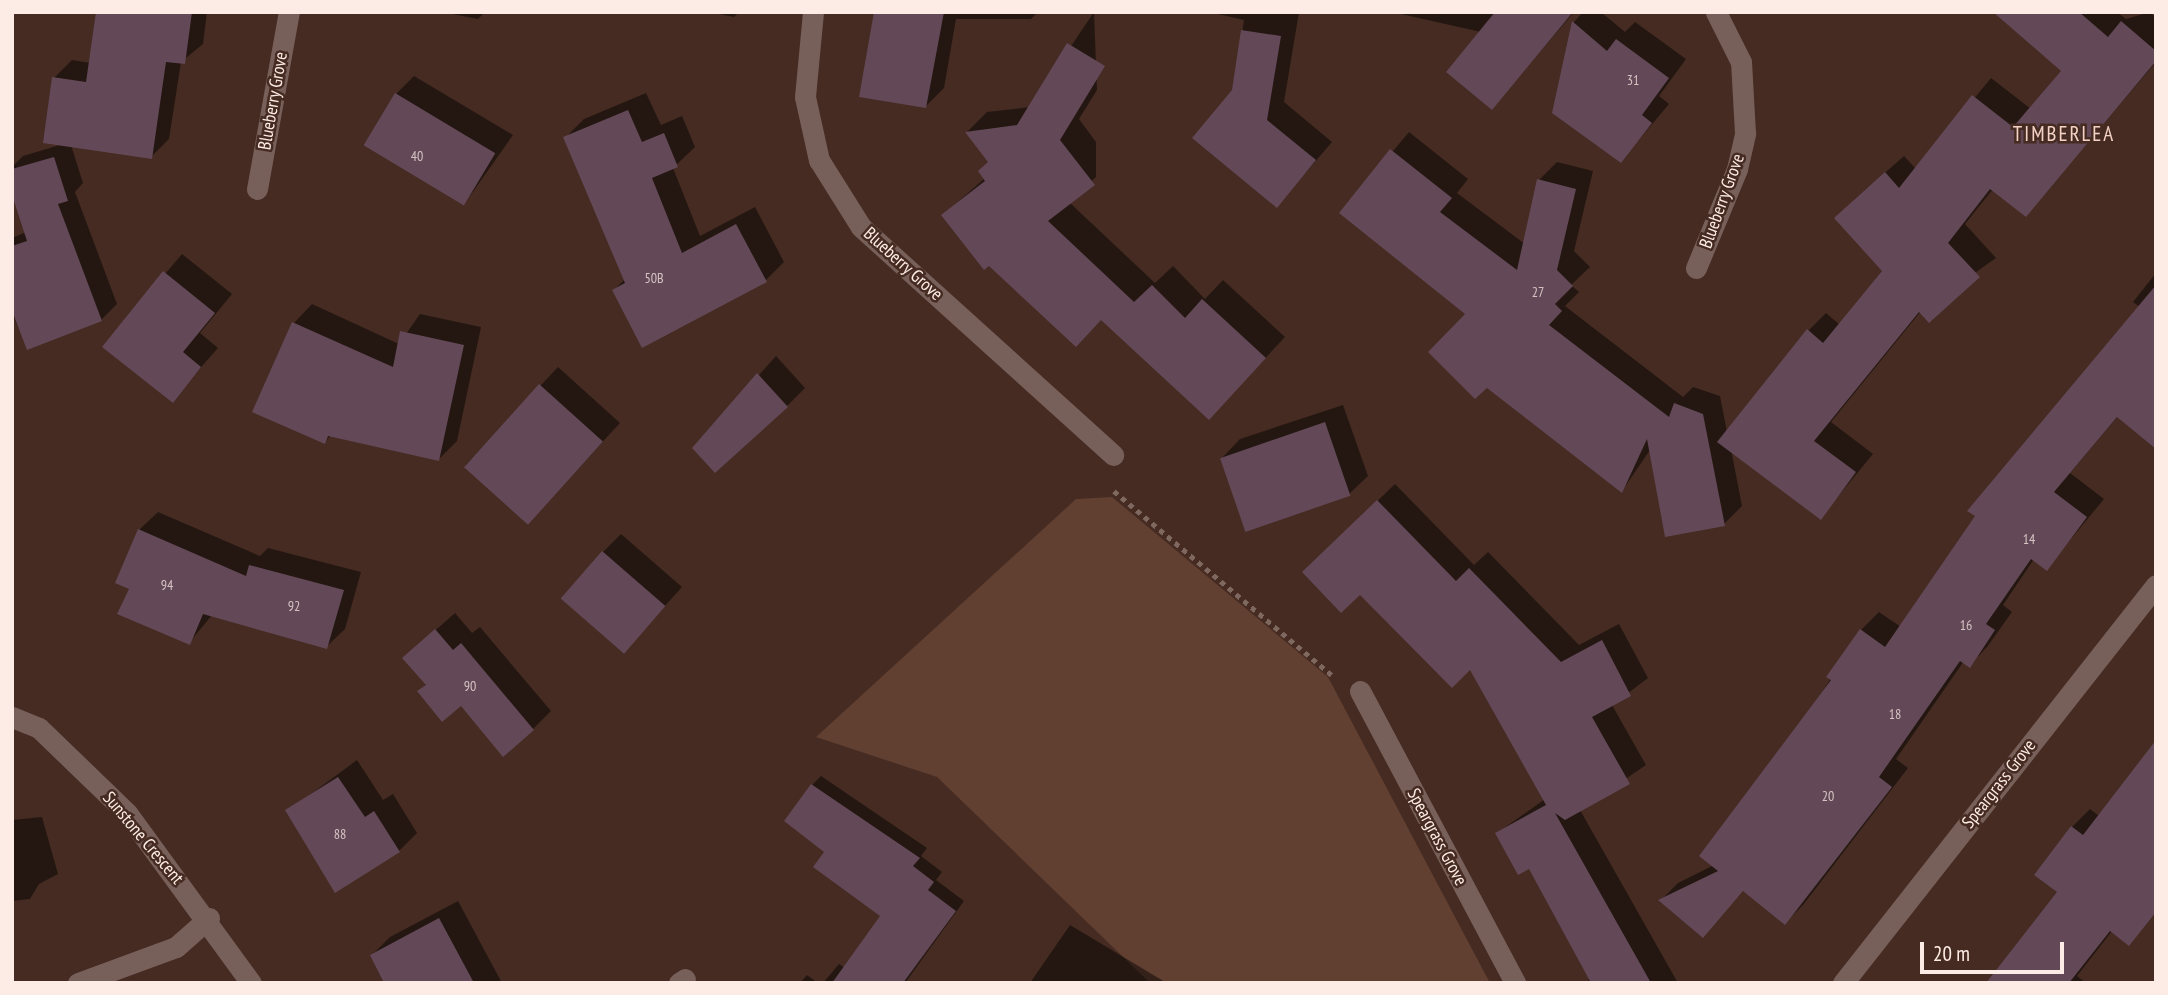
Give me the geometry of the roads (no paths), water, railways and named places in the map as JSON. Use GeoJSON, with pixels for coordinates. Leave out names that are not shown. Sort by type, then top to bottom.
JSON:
{"type":"FeatureCollection","features":[{"type":"Feature","properties":{"kind":"street","name":"Blueberry Grove"},"geometry":{"type":"LineString","coordinates":[[257,189],[289,12]]}},
{"type":"Feature","properties":{"kind":"street","name":"Blueberry Grove"},"geometry":{"type":"LineString","coordinates":[[813,12],[805,97],[819,160],[861,227],[1113,455]]}},
{"type":"Feature","properties":{"kind":"street","name":"Blueberry Grove"},"geometry":{"type":"LineString","coordinates":[[1696,268],[1737,169],[1745,133],[1741,62],[1716,12]]}},
{"type":"Feature","properties":{"kind":"street","name":"Speargrass Grove"},"geometry":{"type":"LineString","coordinates":[[1843,983],[2156,585]]}},
{"type":"Feature","properties":{"kind":"street","name":"Speargrass Grove"},"geometry":{"type":"LineString","coordinates":[[1360,691],[1515,983]]}},
{"type":"Feature","properties":{"kind":"street","name":"Sunstone Crescent"},"geometry":{"type":"LineString","coordinates":[[12,716],[39,728],[127,813],[209,918],[251,983]]}},
{"type":"Feature","properties":{"kind":"street"},"geometry":{"type":"LineString","coordinates":[[78,983],[176,947],[209,918]]}},
{"type":"Feature","properties":{"kind":"district","name":"TIMBERLEA"},"geometry":{"type":"Point","coordinates":[2064,134]}}]}
